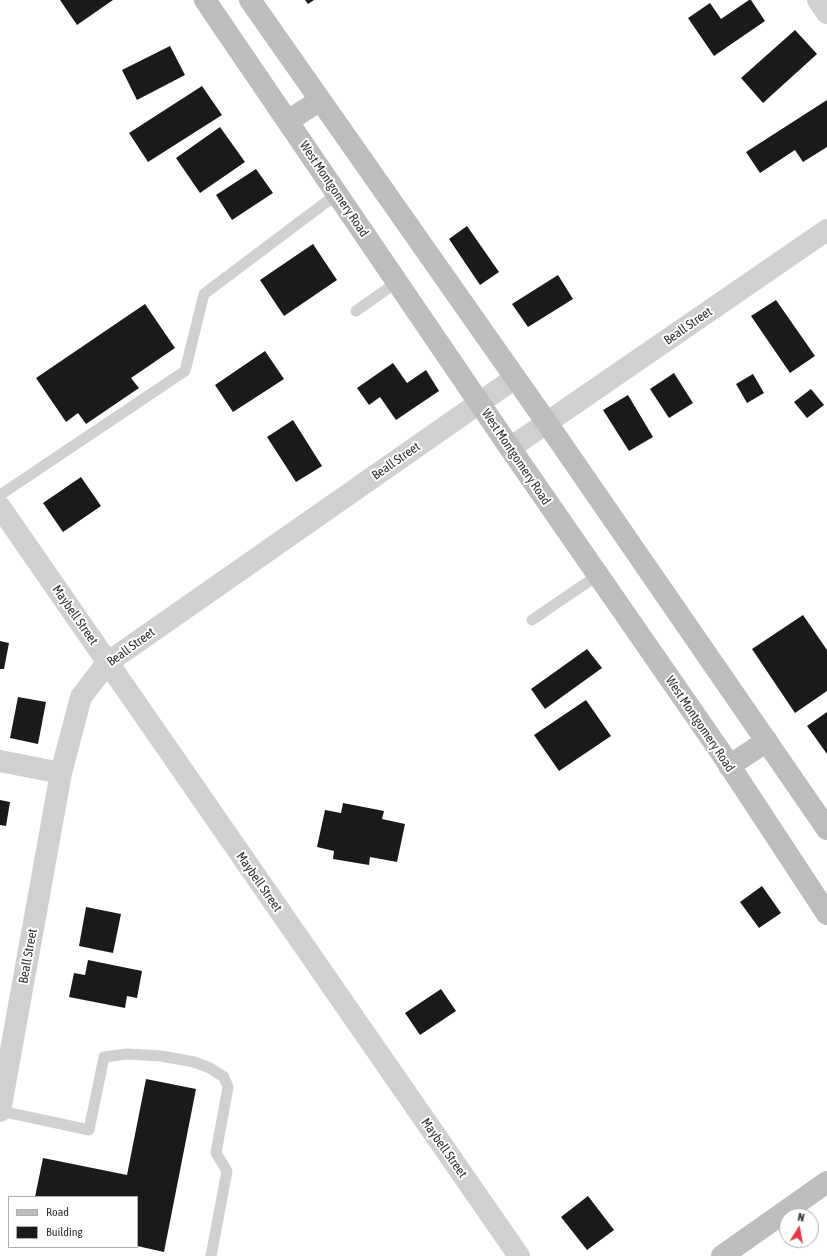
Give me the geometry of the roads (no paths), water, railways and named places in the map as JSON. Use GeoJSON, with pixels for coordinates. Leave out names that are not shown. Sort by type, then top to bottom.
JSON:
{"type":"FeatureCollection","features":[{"type":"Feature","properties":{"kind":"main road","name":"West Montgomery Road"},"geometry":{"type":"LineString","coordinates":[[205,0],[479,403],[730,766],[827,914]]}},
{"type":"Feature","properties":{"kind":"main road"},"geometry":{"type":"LineString","coordinates":[[250,0],[547,423],[827,829]]}},
{"type":"Feature","properties":{"kind":"main road"},"geometry":{"type":"LineString","coordinates":[[288,121],[320,100]]}},
{"type":"Feature","properties":{"kind":"main road"},"geometry":{"type":"LineString","coordinates":[[730,766],[767,741]]}},
{"type":"Feature","properties":{"kind":"main road"},"geometry":{"type":"LineString","coordinates":[[722,1256],[827,1182]]}},
{"type":"Feature","properties":{"kind":"street"},"geometry":{"type":"LineString","coordinates":[[818,0],[827,13]]}},
{"type":"Feature","properties":{"kind":"street","name":"Beall Street"},"geometry":{"type":"LineString","coordinates":[[510,448],[827,230]]}},
{"type":"Feature","properties":{"kind":"street","name":"Beall Street"},"geometry":{"type":"LineString","coordinates":[[0,1111],[61,773],[82,697],[107,663],[515,378]]}},
{"type":"Feature","properties":{"kind":"street","name":"Maybell Street"},"geometry":{"type":"LineString","coordinates":[[0,507],[519,1256]]}},
{"type":"Feature","properties":{"kind":"street"},"geometry":{"type":"LineString","coordinates":[[0,761],[61,773]]}},
{"type":"Feature","properties":{"kind":"lane"},"geometry":{"type":"LineString","coordinates":[[0,495],[185,371],[204,294],[338,194]]}},
{"type":"Feature","properties":{"kind":"lane"},"geometry":{"type":"LineString","coordinates":[[356,312],[397,282]]}},
{"type":"Feature","properties":{"kind":"lane"},"geometry":{"type":"LineString","coordinates":[[532,620],[598,575]]}},
{"type":"Feature","properties":{"kind":"lane"},"geometry":{"type":"LineString","coordinates":[[0,1111],[89,1130],[104,1056],[126,1054],[161,1056],[194,1062],[210,1068],[224,1077],[228,1087],[216,1152],[227,1171],[210,1256]]}}]}
